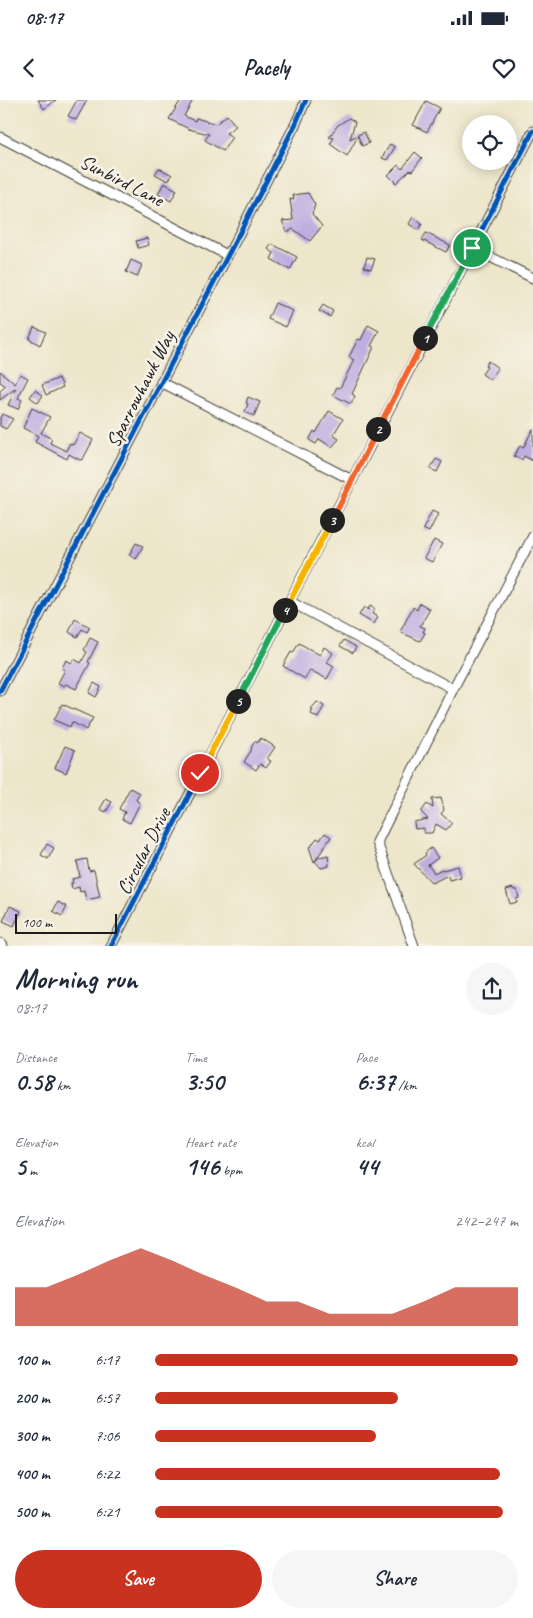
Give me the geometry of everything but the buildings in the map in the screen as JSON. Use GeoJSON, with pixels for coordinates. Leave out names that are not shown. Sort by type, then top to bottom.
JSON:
{"type":"FeatureCollection","features":[{"type":"Feature","properties":{"kind":"street","name":"Sparrowhawk Way"},"geometry":{"type":"LineString","coordinates":[[0,690],[296,123],[306,100]]}},
{"type":"Feature","properties":{"kind":"street","name":"Circular Drive"},"geometry":{"type":"LineString","coordinates":[[111,946],[533,131]]}},
{"type":"Feature","properties":{"kind":"street","name":"Sunbird Lane"},"geometry":{"type":"LineString","coordinates":[[0,137],[227,255]]}},
{"type":"Feature","properties":{"kind":"street"},"geometry":{"type":"LineString","coordinates":[[472,248],[533,278]]}},
{"type":"Feature","properties":{"kind":"street"},"geometry":{"type":"LineString","coordinates":[[161,382],[352,480]]}},
{"type":"Feature","properties":{"kind":"street"},"geometry":{"type":"LineString","coordinates":[[414,946],[377,842],[453,689],[533,536]]}},
{"type":"Feature","properties":{"kind":"street"},"geometry":{"type":"LineString","coordinates":[[289,601],[453,689]]}},
{"type":"Feature","properties":{"kind":"street"},"geometry":{"type":"LineString","coordinates":[[0,943],[3,946]]}},
{"type":"Feature","properties":{"kind":"cycle path"},"geometry":{"type":"LineString","coordinates":[[0,691],[240,232],[306,100]]}},
{"type":"Feature","properties":{"kind":"cycle path"},"geometry":{"type":"LineString","coordinates":[[111,946],[533,131]]}},
{"type":"Feature","properties":{"kind":"route"},"geometry":{"type":"LineString","coordinates":[[200,773],[472,248]]}}]}
